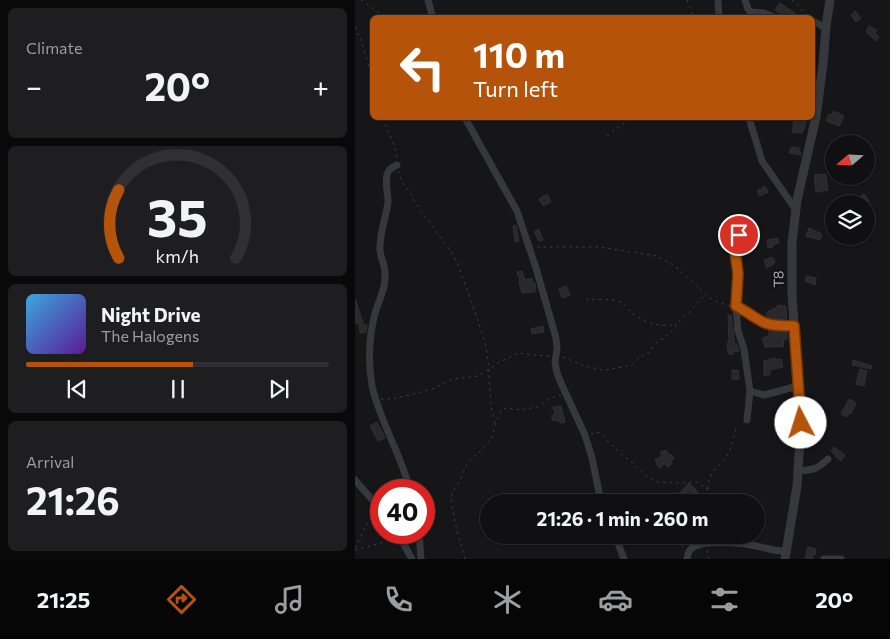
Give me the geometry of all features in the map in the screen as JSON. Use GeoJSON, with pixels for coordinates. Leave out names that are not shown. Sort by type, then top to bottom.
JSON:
{"type":"FeatureCollection","features":[{"type":"Feature","properties":{"kind":"street"},"geometry":{"type":"LineString","coordinates":[[428,0],[432,15]]}},
{"type":"Feature","properties":{"kind":"street"},"geometry":{"type":"LineString","coordinates":[[718,0],[719,15]]}},
{"type":"Feature","properties":{"kind":"street"},"geometry":{"type":"LineString","coordinates":[[745,0],[751,12],[764,12],[770,15]]}},
{"type":"Feature","properties":{"kind":"street","name":"T8"},"geometry":{"type":"LineString","coordinates":[[786,555],[798,470],[801,423],[792,294],[792,243],[801,179],[814,128],[830,0]]}},
{"type":"Feature","properties":{"kind":"street"},"geometry":{"type":"LineString","coordinates":[[815,22],[825,28]]}},
{"type":"Feature","properties":{"kind":"street"},"geometry":{"type":"LineString","coordinates":[[466,120],[517,211],[556,338],[557,373],[585,435],[599,494]]}},
{"type":"Feature","properties":{"kind":"street"},"geometry":{"type":"LineString","coordinates":[[750,120],[762,161],[796,210]]}},
{"type":"Feature","properties":{"kind":"street"},"geometry":{"type":"LineString","coordinates":[[397,165],[391,167],[387,174],[388,202],[380,239],[380,252],[385,280],[375,312],[370,342],[370,370],[376,399],[407,479]]}},
{"type":"Feature","properties":{"kind":"street"},"geometry":{"type":"LineString","coordinates":[[739,235],[735,251],[738,274],[736,306],[738,331],[744,349],[750,391],[747,420]]}},
{"type":"Feature","properties":{"kind":"street"},"geometry":{"type":"LineString","coordinates":[[736,306],[765,323],[794,326]]}},
{"type":"Feature","properties":{"kind":"street"},"geometry":{"type":"LineString","coordinates":[[750,391],[764,395],[798,386]]}},
{"type":"Feature","properties":{"kind":"street"},"geometry":{"type":"LineString","coordinates":[[798,470],[818,468],[828,459]]}},
{"type":"Feature","properties":{"kind":"street"},"geometry":{"type":"LineString","coordinates":[[355,480],[370,497]]}},
{"type":"Feature","properties":{"kind":"street"},"geometry":{"type":"LineString","coordinates":[[403,544],[412,559]]}},
{"type":"Feature","properties":{"kind":"street"},"geometry":{"type":"LineString","coordinates":[[420,544],[421,559]]}},
{"type":"Feature","properties":{"kind":"street"},"geometry":{"type":"LineString","coordinates":[[618,544],[624,559]]}},
{"type":"Feature","properties":{"kind":"street"},"geometry":{"type":"LineString","coordinates":[[688,556],[694,546],[703,544]]}},
{"type":"Feature","properties":{"kind":"street"},"geometry":{"type":"LineString","coordinates":[[736,544],[754,546],[786,555]]}},
{"type":"Feature","properties":{"kind":"street"},"geometry":{"type":"LineString","coordinates":[[824,559],[841,559]]}},
{"type":"Feature","properties":{"kind":"path"},"geometry":{"type":"LineString","coordinates":[[361,0],[380,15]]}},
{"type":"Feature","properties":{"kind":"path"},"geometry":{"type":"LineString","coordinates":[[687,0],[693,15]]}},
{"type":"Feature","properties":{"kind":"path"},"geometry":{"type":"LineString","coordinates":[[792,0],[805,15]]}},
{"type":"Feature","properties":{"kind":"path"},"geometry":{"type":"LineString","coordinates":[[355,28],[361,39],[370,70]]}},
{"type":"Feature","properties":{"kind":"path"},"geometry":{"type":"LineString","coordinates":[[384,120],[397,156],[398,174],[420,210],[453,254],[458,265],[482,333],[487,355],[491,405],[495,424]]}},
{"type":"Feature","properties":{"kind":"path"},"geometry":{"type":"LineString","coordinates":[[607,136],[628,120]]}},
{"type":"Feature","properties":{"kind":"path"},"geometry":{"type":"LineString","coordinates":[[529,247],[599,248],[652,255],[670,263],[705,295],[718,302],[736,306]]}},
{"type":"Feature","properties":{"kind":"path"},"geometry":{"type":"LineString","coordinates":[[376,399],[410,396],[432,389],[453,379],[478,376],[518,353],[569,358],[582,365],[601,370],[631,365],[640,357],[650,352],[656,343],[674,329],[705,295]]}},
{"type":"Feature","properties":{"kind":"path"},"geometry":{"type":"LineString","coordinates":[[586,299],[620,302],[634,315],[655,325],[667,326],[677,324]]}},
{"type":"Feature","properties":{"kind":"path"},"geometry":{"type":"LineString","coordinates":[[465,559],[457,531],[451,496],[467,464],[492,438],[495,424],[503,409],[521,410],[537,407],[551,398],[566,393]]}},
{"type":"Feature","properties":{"kind":"path"},"geometry":{"type":"LineString","coordinates":[[707,494],[709,477],[725,459],[736,428]]}},
{"type":"Feature","properties":{"kind":"path"},"geometry":{"type":"LineString","coordinates":[[585,435],[600,433],[621,454],[657,482],[697,482],[708,490]]}},
{"type":"Feature","properties":{"kind":"path"},"geometry":{"type":"LineString","coordinates":[[355,549],[363,531],[370,522]]}},
{"type":"Feature","properties":{"kind":"path"},"geometry":{"type":"LineString","coordinates":[[355,549],[375,544]]}},
{"type":"Feature","properties":{"kind":"path"},"geometry":{"type":"LineString","coordinates":[[680,544],[688,556]]}},
{"type":"Feature","properties":{"kind":"path"},"geometry":{"type":"LineString","coordinates":[[707,544],[709,559]]}},
{"type":"Feature","properties":{"kind":"building"},"geometry":{"type":"Polygon","coordinates":[[[780,3],[795,13],[794,15],[782,15],[775,10],[780,3]]]}},
{"type":"Feature","properties":{"kind":"building"},"geometry":{"type":"Polygon","coordinates":[[[855,11],[861,18],[856,22],[851,15],[855,11]]]}},
{"type":"Feature","properties":{"kind":"building"},"geometry":{"type":"Polygon","coordinates":[[[869,26],[877,30],[875,33],[879,37],[876,41],[866,32],[869,26]]]}},
{"type":"Feature","properties":{"kind":"building"},"geometry":{"type":"Polygon","coordinates":[[[834,111],[844,116],[839,126],[826,121],[829,114],[831,115],[834,111]]]}},
{"type":"Feature","properties":{"kind":"building"},"geometry":{"type":"Polygon","coordinates":[[[794,120],[806,120],[802,133],[792,132],[794,120]]]}},
{"type":"Feature","properties":{"kind":"building"},"geometry":{"type":"Polygon","coordinates":[[[793,147],[799,148],[801,155],[789,153],[793,147]]]}},
{"type":"Feature","properties":{"kind":"building"},"geometry":{"type":"Polygon","coordinates":[[[825,174],[825,185],[827,185],[828,190],[816,192],[814,175],[825,174]]]}},
{"type":"Feature","properties":{"kind":"building"},"geometry":{"type":"Polygon","coordinates":[[[765,186],[768,192],[760,196],[757,191],[765,186]]]}},
{"type":"Feature","properties":{"kind":"building"},"geometry":{"type":"Polygon","coordinates":[[[547,194],[551,202],[543,206],[539,199],[547,194]]]}},
{"type":"Feature","properties":{"kind":"building"},"geometry":{"type":"Polygon","coordinates":[[[516,225],[519,241],[515,242],[513,226],[516,225]]]}},
{"type":"Feature","properties":{"kind":"building"},"geometry":{"type":"Polygon","coordinates":[[[809,228],[822,234],[820,240],[806,236],[809,228]]]}},
{"type":"Feature","properties":{"kind":"building"},"geometry":{"type":"Polygon","coordinates":[[[539,229],[543,240],[539,241],[534,232],[539,229]]]}},
{"type":"Feature","properties":{"kind":"building"},"geometry":{"type":"Polygon","coordinates":[[[778,238],[779,243],[768,248],[767,240],[778,238]]]}},
{"type":"Feature","properties":{"kind":"building"},"geometry":{"type":"Polygon","coordinates":[[[772,257],[775,263],[767,268],[764,260],[772,257]]]}},
{"type":"Feature","properties":{"kind":"building"},"geometry":{"type":"Polygon","coordinates":[[[522,271],[525,280],[532,278],[533,283],[535,283],[535,292],[522,293],[517,272],[522,271]]]}},
{"type":"Feature","properties":{"kind":"building"},"geometry":{"type":"Polygon","coordinates":[[[807,276],[816,278],[815,285],[805,281],[807,276]]]}},
{"type":"Feature","properties":{"kind":"building"},"geometry":{"type":"Polygon","coordinates":[[[566,286],[570,295],[562,298],[559,289],[566,286]]]}},
{"type":"Feature","properties":{"kind":"building"},"geometry":{"type":"Polygon","coordinates":[[[355,300],[364,326],[367,325],[366,332],[360,333],[359,323],[356,324],[355,300]]]}},
{"type":"Feature","properties":{"kind":"building"},"geometry":{"type":"Polygon","coordinates":[[[778,305],[786,306],[787,321],[767,318],[767,312],[778,305]]]}},
{"type":"Feature","properties":{"kind":"building"},"geometry":{"type":"Polygon","coordinates":[[[728,315],[731,315],[734,343],[737,344],[739,352],[734,351],[733,354],[728,354],[727,349],[729,341],[728,315]]]}},
{"type":"Feature","properties":{"kind":"building"},"geometry":{"type":"Polygon","coordinates":[[[543,326],[544,332],[532,334],[531,329],[543,326]]]}},
{"type":"Feature","properties":{"kind":"building"},"geometry":{"type":"Polygon","coordinates":[[[769,330],[787,332],[787,339],[784,339],[783,347],[765,347],[762,338],[769,336],[769,330]]]}},
{"type":"Feature","properties":{"kind":"building"},"geometry":{"type":"Polygon","coordinates":[[[776,358],[776,360],[781,359],[783,367],[770,370],[770,375],[764,375],[764,360],[770,361],[769,359],[776,358]]]}},
{"type":"Feature","properties":{"kind":"building"},"geometry":{"type":"Polygon","coordinates":[[[853,360],[872,366],[871,369],[852,365],[853,360]]]}},
{"type":"Feature","properties":{"kind":"building"},"geometry":{"type":"Polygon","coordinates":[[[860,369],[867,371],[864,386],[856,384],[860,369]]]}},
{"type":"Feature","properties":{"kind":"building"},"geometry":{"type":"Polygon","coordinates":[[[732,370],[738,370],[739,379],[732,379],[732,370]]]}},
{"type":"Feature","properties":{"kind":"building"},"geometry":{"type":"Polygon","coordinates":[[[849,399],[856,403],[851,414],[849,413],[847,417],[841,414],[849,399]]]}},
{"type":"Feature","properties":{"kind":"building"},"geometry":{"type":"Polygon","coordinates":[[[561,406],[565,422],[560,423],[559,421],[552,420],[552,415],[555,415],[553,407],[561,406]]]}},
{"type":"Feature","properties":{"kind":"building"},"geometry":{"type":"Polygon","coordinates":[[[377,422],[385,438],[378,441],[370,426],[377,422]]]}},
{"type":"Feature","properties":{"kind":"building"},"geometry":{"type":"Polygon","coordinates":[[[834,447],[845,455],[841,461],[831,451],[834,447]]]}},
{"type":"Feature","properties":{"kind":"building"},"geometry":{"type":"Polygon","coordinates":[[[666,450],[674,459],[670,461],[672,463],[668,467],[665,464],[659,468],[655,460],[662,456],[660,452],[666,450]]]}},
{"type":"Feature","properties":{"kind":"building"},"geometry":{"type":"Polygon","coordinates":[[[689,483],[698,492],[694,494],[689,491],[685,494],[679,494],[689,483]]]}},
{"type":"Feature","properties":{"kind":"building"},"geometry":{"type":"Polygon","coordinates":[[[808,547],[816,549],[813,559],[805,558],[808,547]]]}},
{"type":"Feature","properties":{"kind":"route"},"geometry":{"type":"LineString","coordinates":[[739,235],[735,251],[738,274],[736,306],[765,323],[794,326],[801,423]]}}]}
